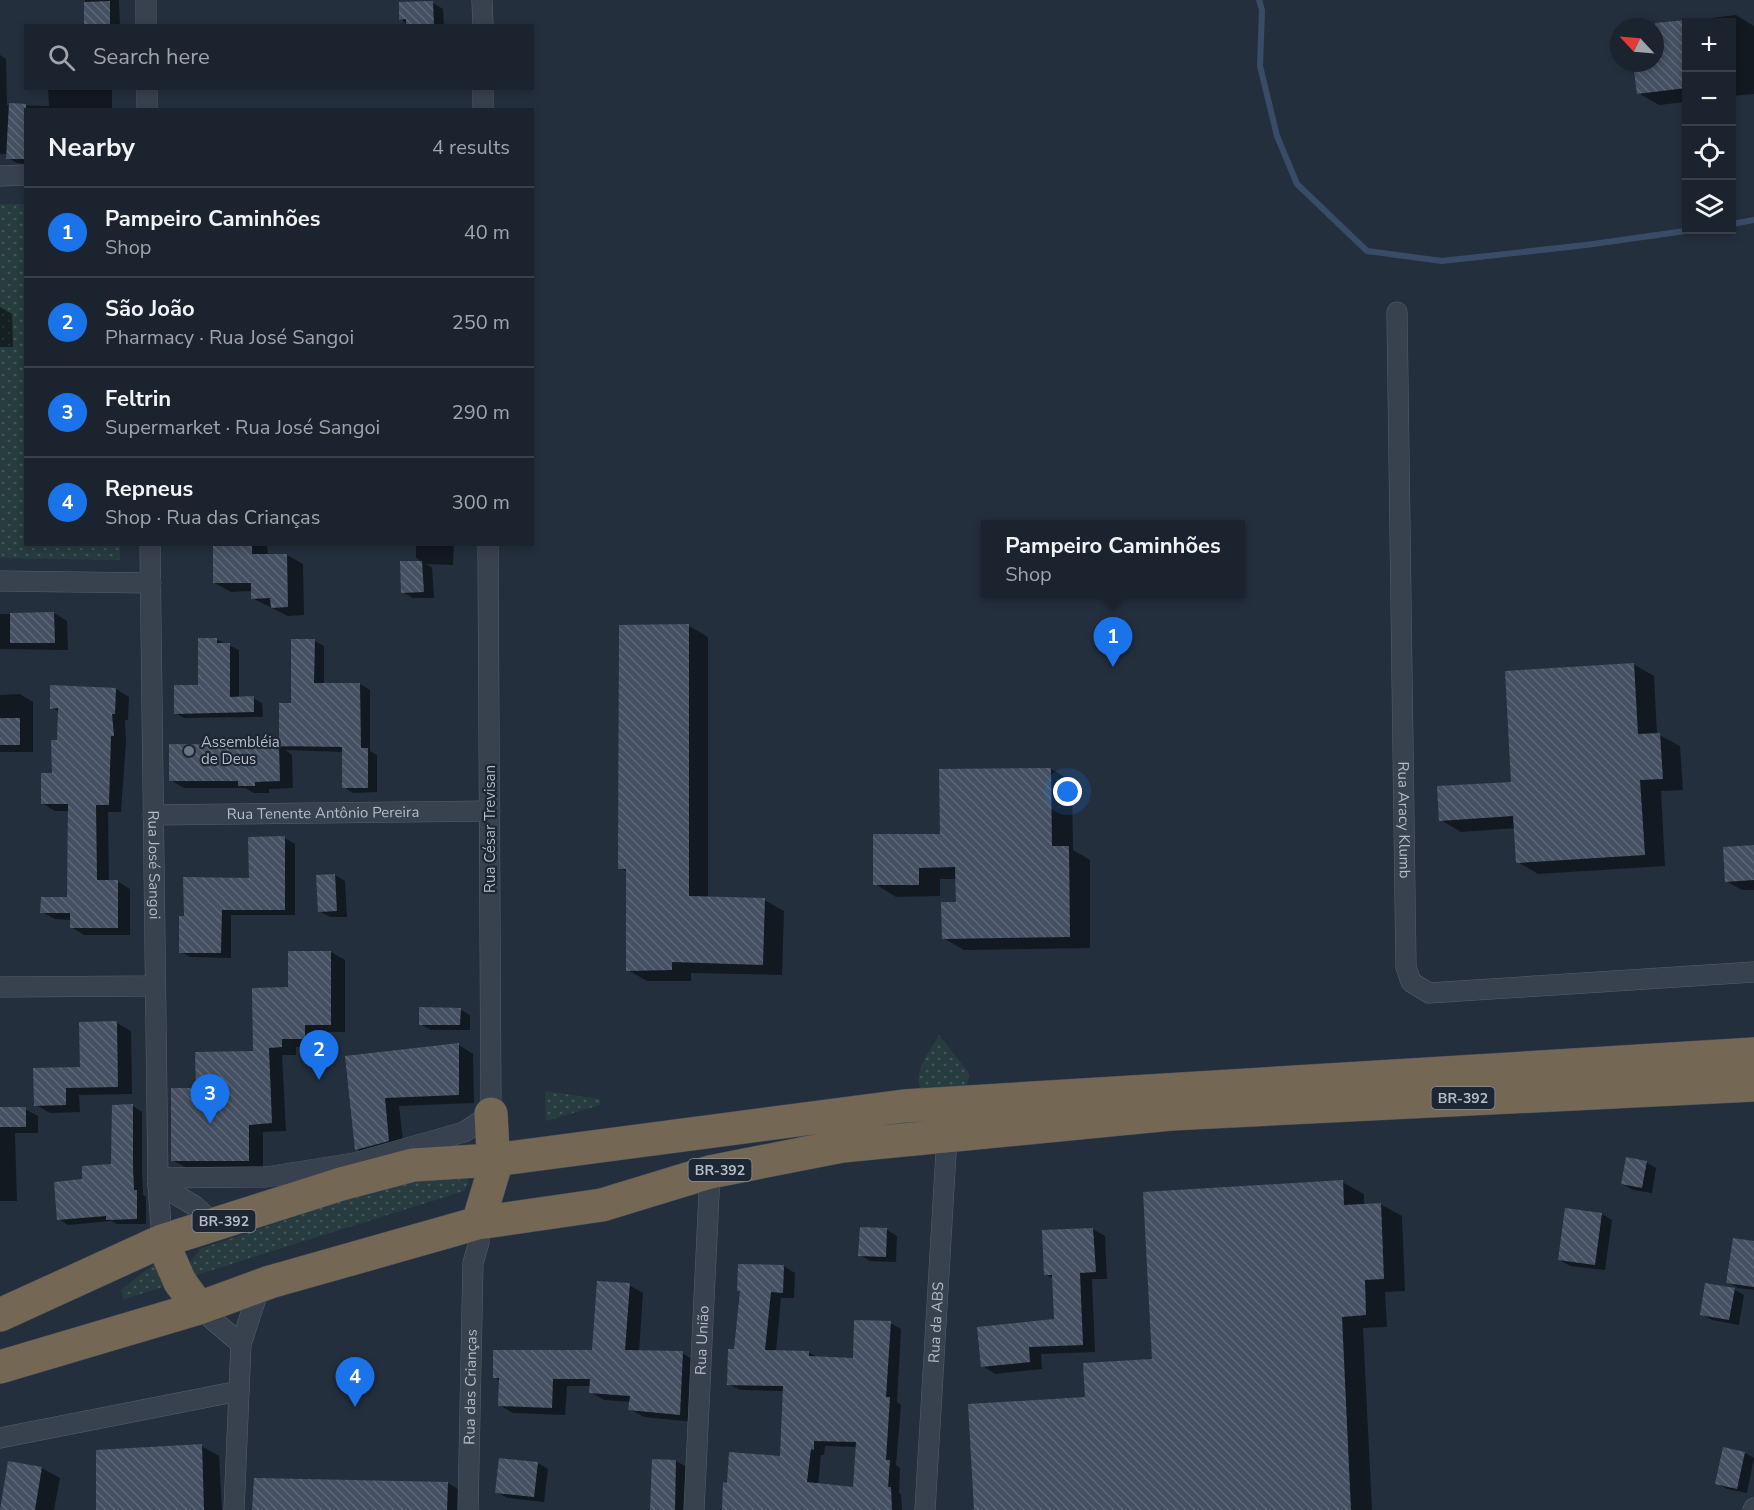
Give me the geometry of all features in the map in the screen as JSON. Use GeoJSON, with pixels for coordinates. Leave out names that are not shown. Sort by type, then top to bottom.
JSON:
{"type":"FeatureCollection","features":[{"type":"Feature","properties":{"kind":"highway","name":"BR-392"},"geometry":{"type":"LineString","coordinates":[[0,1315],[162,1241],[340,1184],[413,1165],[459,1161],[491,1135],[537,1152],[915,1105],[1754,1054]]}},
{"type":"Feature","properties":{"kind":"highway","name":"BR-392"},"geometry":{"type":"LineString","coordinates":[[0,1367],[199,1308],[270,1282],[467,1226],[602,1205],[710,1172],[842,1146],[1183,1113],[1754,1085]]}},
{"type":"Feature","properties":{"kind":"highway"},"geometry":{"type":"LineString","coordinates":[[467,1226],[487,1192],[494,1170],[491,1135],[478,1137],[459,1161],[480,1173],[487,1192]]}},
{"type":"Feature","properties":{"kind":"highway"},"geometry":{"type":"LineString","coordinates":[[162,1241],[180,1282],[199,1308]]}},
{"type":"Feature","properties":{"kind":"street"},"geometry":{"type":"LineString","coordinates":[[146,0],[146,24]]}},
{"type":"Feature","properties":{"kind":"street"},"geometry":{"type":"LineString","coordinates":[[482,0],[483,24]]}},
{"type":"Feature","properties":{"kind":"street"},"geometry":{"type":"LineString","coordinates":[[147,90],[147,108]]}},
{"type":"Feature","properties":{"kind":"street"},"geometry":{"type":"LineString","coordinates":[[483,90],[483,108]]}},
{"type":"Feature","properties":{"kind":"street"},"geometry":{"type":"LineString","coordinates":[[0,176],[24,175]]}},
{"type":"Feature","properties":{"kind":"street","name":"Rua Aracy Klumb"},"geometry":{"type":"LineString","coordinates":[[1397,312],[1406,967],[1411,982],[1429,993],[1754,972]]}},
{"type":"Feature","properties":{"kind":"street","name":"Rua José Sangoi"},"geometry":{"type":"LineString","coordinates":[[150,546],[158,1181],[162,1241]]}},
{"type":"Feature","properties":{"kind":"street","name":"Rua César Trevisan"},"geometry":{"type":"LineString","coordinates":[[488,546],[491,1135]]}},
{"type":"Feature","properties":{"kind":"street"},"geometry":{"type":"LineString","coordinates":[[0,581],[151,583]]}},
{"type":"Feature","properties":{"kind":"street","name":"Rua Tenente Antônio Pereira"},"geometry":{"type":"LineString","coordinates":[[153,815],[490,811]]}},
{"type":"Feature","properties":{"kind":"street"},"geometry":{"type":"LineString","coordinates":[[0,987],[155,986]]}},
{"type":"Feature","properties":{"kind":"street"},"geometry":{"type":"LineString","coordinates":[[158,1181],[266,1178],[354,1163],[464,1132],[491,1135]]}},
{"type":"Feature","properties":{"kind":"street","name":"Rua da ABS"},"geometry":{"type":"LineString","coordinates":[[925,1510],[947,1136]]}},
{"type":"Feature","properties":{"kind":"street","name":"Rua União"},"geometry":{"type":"LineString","coordinates":[[694,1510],[710,1172]]}},
{"type":"Feature","properties":{"kind":"street"},"geometry":{"type":"LineString","coordinates":[[158,1181],[195,1206],[214,1224]]}},
{"type":"Feature","properties":{"kind":"street","name":"Rua das Crianças"},"geometry":{"type":"LineString","coordinates":[[467,1226],[473,1263],[468,1510]]}},
{"type":"Feature","properties":{"kind":"street"},"geometry":{"type":"LineString","coordinates":[[234,1510],[241,1344],[259,1288],[270,1282]]}},
{"type":"Feature","properties":{"kind":"street"},"geometry":{"type":"LineString","coordinates":[[199,1308],[241,1344]]}},
{"type":"Feature","properties":{"kind":"street"},"geometry":{"type":"LineString","coordinates":[[0,1438],[239,1391]]}},
{"type":"Feature","properties":{"kind":"green space"},"geometry":{"type":"Polygon","coordinates":[[[0,204],[24,204],[24,546],[120,546],[120,560],[0,558],[0,204]]]}},
{"type":"Feature","properties":{"kind":"green space"},"geometry":{"type":"Polygon","coordinates":[[[939,1035],[969,1073],[963,1093],[923,1094],[919,1079],[920,1071],[939,1035]]]}},
{"type":"Feature","properties":{"kind":"green space"},"geometry":{"type":"Polygon","coordinates":[[[545,1091],[600,1099],[600,1105],[546,1121],[545,1091]]]}},
{"type":"Feature","properties":{"kind":"green space"},"geometry":{"type":"Polygon","coordinates":[[[466,1175],[469,1183],[464,1191],[193,1276],[187,1266],[200,1249],[397,1182],[466,1175]]]}},
{"type":"Feature","properties":{"kind":"green space"},"geometry":{"type":"Polygon","coordinates":[[[162,1258],[173,1284],[124,1299],[121,1290],[162,1258]]]}},
{"type":"Feature","properties":{"kind":"building"},"geometry":{"type":"Polygon","coordinates":[[[110,1],[110,24],[84,24],[84,2],[110,1]]]}},
{"type":"Feature","properties":{"kind":"building"},"geometry":{"type":"Polygon","coordinates":[[[433,1],[434,24],[406,24],[406,19],[399,20],[399,2],[433,1]]]}},
{"type":"Feature","properties":{"kind":"building"},"geometry":{"type":"Polygon","coordinates":[[[1682,20],[1682,88],[1637,94],[1634,72],[1664,72],[1664,22],[1682,20]]]}},
{"type":"Feature","properties":{"kind":"building"},"geometry":{"type":"Polygon","coordinates":[[[9,103],[26,104],[24,108],[24,159],[6,159],[9,103]]]}},
{"type":"Feature","properties":{"kind":"building"},"geometry":{"type":"Polygon","coordinates":[[[213,546],[252,546],[252,554],[287,554],[288,607],[271,608],[270,598],[251,599],[251,583],[213,583],[213,546]]]}},
{"type":"Feature","properties":{"kind":"building"},"geometry":{"type":"Polygon","coordinates":[[[400,561],[422,561],[424,592],[401,593],[400,561]]]}},
{"type":"Feature","properties":{"kind":"building"},"geometry":{"type":"Polygon","coordinates":[[[54,612],[55,643],[10,643],[10,613],[54,612]]]}},
{"type":"Feature","properties":{"kind":"building"},"geometry":{"type":"Polygon","coordinates":[[[689,624],[689,896],[765,898],[763,965],[672,962],[672,970],[626,971],[626,869],[618,869],[619,625],[689,624]]]}},
{"type":"Feature","properties":{"kind":"building"},"geometry":{"type":"Polygon","coordinates":[[[198,638],[217,638],[217,643],[230,643],[230,697],[254,696],[254,712],[174,714],[174,685],[198,685],[198,638]]]}},
{"type":"Feature","properties":{"kind":"building"},"geometry":{"type":"Polygon","coordinates":[[[291,639],[315,639],[314,683],[360,683],[361,748],[368,748],[368,788],[342,788],[342,747],[279,746],[279,703],[291,703],[291,639]]]}},
{"type":"Feature","properties":{"kind":"building"},"geometry":{"type":"Polygon","coordinates":[[[1634,663],[1638,734],[1660,733],[1663,779],[1640,780],[1645,855],[1516,863],[1513,816],[1439,821],[1437,786],[1511,782],[1505,671],[1634,663]]]}},
{"type":"Feature","properties":{"kind":"building"},"geometry":{"type":"Polygon","coordinates":[[[50,685],[116,688],[115,714],[112,714],[114,736],[111,736],[109,805],[96,805],[97,880],[118,880],[118,928],[70,928],[70,913],[40,913],[41,897],[67,897],[68,804],[41,804],[41,773],[52,773],[51,740],[57,740],[58,708],[50,709],[50,685]]]}},
{"type":"Feature","properties":{"kind":"building"},"geometry":{"type":"Polygon","coordinates":[[[0,718],[20,718],[20,745],[0,745],[0,718]]]}},
{"type":"Feature","properties":{"kind":"building"},"geometry":{"type":"Polygon","coordinates":[[[169,744],[279,745],[280,781],[255,782],[255,786],[238,786],[238,781],[169,781],[169,744]]]}},
{"type":"Feature","properties":{"kind":"building"},"geometry":{"type":"Polygon","coordinates":[[[1051,768],[1052,846],[1069,846],[1070,937],[942,939],[941,902],[956,902],[955,867],[919,868],[919,885],[873,885],[873,834],[940,834],[939,769],[1051,768]]]}},
{"type":"Feature","properties":{"kind":"building"},"geometry":{"type":"Polygon","coordinates":[[[285,836],[285,910],[222,910],[221,953],[179,953],[179,916],[184,916],[183,877],[249,878],[248,837],[285,836]]]}},
{"type":"Feature","properties":{"kind":"building"},"geometry":{"type":"Polygon","coordinates":[[[1754,845],[1754,880],[1725,882],[1723,847],[1754,845]]]}},
{"type":"Feature","properties":{"kind":"building"},"geometry":{"type":"Polygon","coordinates":[[[335,874],[337,911],[318,912],[316,875],[335,874]]]}},
{"type":"Feature","properties":{"kind":"building"},"geometry":{"type":"Polygon","coordinates":[[[288,951],[331,951],[331,1025],[305,1025],[305,1039],[282,1039],[282,1047],[269,1048],[272,1123],[249,1125],[249,1161],[171,1161],[171,1088],[196,1088],[195,1052],[253,1051],[252,988],[288,987],[288,951]]]}},
{"type":"Feature","properties":{"kind":"building"},"geometry":{"type":"Polygon","coordinates":[[[419,1007],[461,1008],[460,1025],[419,1025],[419,1007]]]}},
{"type":"Feature","properties":{"kind":"building"},"geometry":{"type":"Polygon","coordinates":[[[117,1021],[118,1087],[66,1088],[66,1105],[34,1106],[33,1068],[80,1067],[79,1022],[117,1021]]]}},
{"type":"Feature","properties":{"kind":"building"},"geometry":{"type":"Polygon","coordinates":[[[459,1043],[459,1095],[385,1098],[389,1141],[355,1150],[345,1056],[459,1043]]]}},
{"type":"Feature","properties":{"kind":"building"},"geometry":{"type":"Polygon","coordinates":[[[133,1104],[133,1167],[134,1190],[137,1190],[137,1219],[106,1220],[106,1216],[57,1220],[54,1182],[82,1179],[82,1166],[111,1164],[112,1105],[133,1104]]]}},
{"type":"Feature","properties":{"kind":"building"},"geometry":{"type":"Polygon","coordinates":[[[0,1107],[26,1107],[26,1127],[0,1127],[0,1107]]]}},
{"type":"Feature","properties":{"kind":"building"},"geometry":{"type":"Polygon","coordinates":[[[1626,1157],[1647,1161],[1642,1188],[1621,1184],[1626,1157]]]}},
{"type":"Feature","properties":{"kind":"building"},"geometry":{"type":"Polygon","coordinates":[[[1343,1180],[1344,1205],[1381,1203],[1384,1279],[1365,1280],[1366,1315],[1342,1317],[1351,1510],[974,1510],[968,1404],[1085,1397],[1083,1363],[1152,1359],[1143,1192],[1343,1180]]]}},
{"type":"Feature","properties":{"kind":"building"},"geometry":{"type":"Polygon","coordinates":[[[1565,1208],[1602,1213],[1595,1265],[1558,1260],[1565,1208]]]}},
{"type":"Feature","properties":{"kind":"building"},"geometry":{"type":"Polygon","coordinates":[[[860,1227],[887,1228],[886,1257],[858,1256],[860,1227]]]}},
{"type":"Feature","properties":{"kind":"building"},"geometry":{"type":"Polygon","coordinates":[[[1093,1228],[1096,1272],[1080,1273],[1083,1345],[1029,1347],[1030,1362],[981,1367],[977,1327],[1054,1319],[1052,1275],[1044,1275],[1042,1230],[1093,1228]]]}},
{"type":"Feature","properties":{"kind":"building"},"geometry":{"type":"Polygon","coordinates":[[[1733,1238],[1754,1241],[1754,1287],[1726,1283],[1733,1238]]]}},
{"type":"Feature","properties":{"kind":"building"},"geometry":{"type":"Polygon","coordinates":[[[738,1264],[784,1265],[783,1293],[771,1292],[765,1350],[809,1351],[809,1356],[853,1358],[854,1320],[891,1321],[886,1397],[890,1397],[886,1460],[890,1460],[888,1487],[891,1487],[892,1510],[722,1510],[723,1482],[727,1483],[729,1452],[780,1456],[783,1386],[727,1385],[728,1349],[734,1349],[740,1291],[737,1291],[738,1264]],[[814,1441],[807,1482],[853,1487],[856,1442],[814,1441]]]}},
{"type":"Feature","properties":{"kind":"building"},"geometry":{"type":"Polygon","coordinates":[[[597,1281],[630,1283],[625,1350],[683,1351],[680,1415],[628,1410],[630,1396],[589,1393],[590,1379],[553,1379],[552,1408],[498,1406],[499,1378],[493,1378],[493,1350],[592,1350],[597,1281]]]}},
{"type":"Feature","properties":{"kind":"building"},"geometry":{"type":"Polygon","coordinates":[[[1705,1283],[1735,1288],[1729,1320],[1700,1315],[1705,1283]]]}},
{"type":"Feature","properties":{"kind":"building"},"geometry":{"type":"Polygon","coordinates":[[[202,1444],[204,1510],[96,1510],[96,1450],[202,1444]]]}},
{"type":"Feature","properties":{"kind":"building"},"geometry":{"type":"Polygon","coordinates":[[[1723,1447],[1745,1452],[1737,1489],[1715,1484],[1723,1447]]]}},
{"type":"Feature","properties":{"kind":"building"},"geometry":{"type":"Polygon","coordinates":[[[499,1458],[538,1462],[534,1497],[495,1493],[499,1458]]]}},
{"type":"Feature","properties":{"kind":"building"},"geometry":{"type":"Polygon","coordinates":[[[652,1459],[676,1460],[675,1510],[650,1510],[652,1459]]]}},
{"type":"Feature","properties":{"kind":"building"},"geometry":{"type":"Polygon","coordinates":[[[8,1461],[42,1467],[35,1510],[0,1510],[8,1461]]]}},
{"type":"Feature","properties":{"kind":"building"},"geometry":{"type":"Polygon","coordinates":[[[254,1478],[448,1482],[447,1510],[252,1510],[254,1478]]]}},
{"type":"Feature","properties":{"kind":"waterway"},"geometry":{"type":"LineString","coordinates":[[1259,0],[1262,10],[1260,66],[1277,136],[1297,184],[1367,251],[1442,261],[1682,231]]}},
{"type":"Feature","properties":{"kind":"waterway"},"geometry":{"type":"LineString","coordinates":[[1736,223],[1754,220]]}},
{"type":"Feature","properties":{"kind":"place","name":"Pampeiro Caminhões"},"geometry":{"type":"Point","coordinates":[1113,667]}},
{"type":"Feature","properties":{"kind":"place","name":"Assembléia de Deus"},"geometry":{"type":"Point","coordinates":[189,751]}},
{"type":"Feature","properties":{"kind":"place","name":"São João"},"geometry":{"type":"Point","coordinates":[319,1080]}},
{"type":"Feature","properties":{"kind":"place","name":"Feltrin"},"geometry":{"type":"Point","coordinates":[210,1124]}},
{"type":"Feature","properties":{"kind":"place","name":"Repneus"},"geometry":{"type":"Point","coordinates":[355,1407]}}]}
